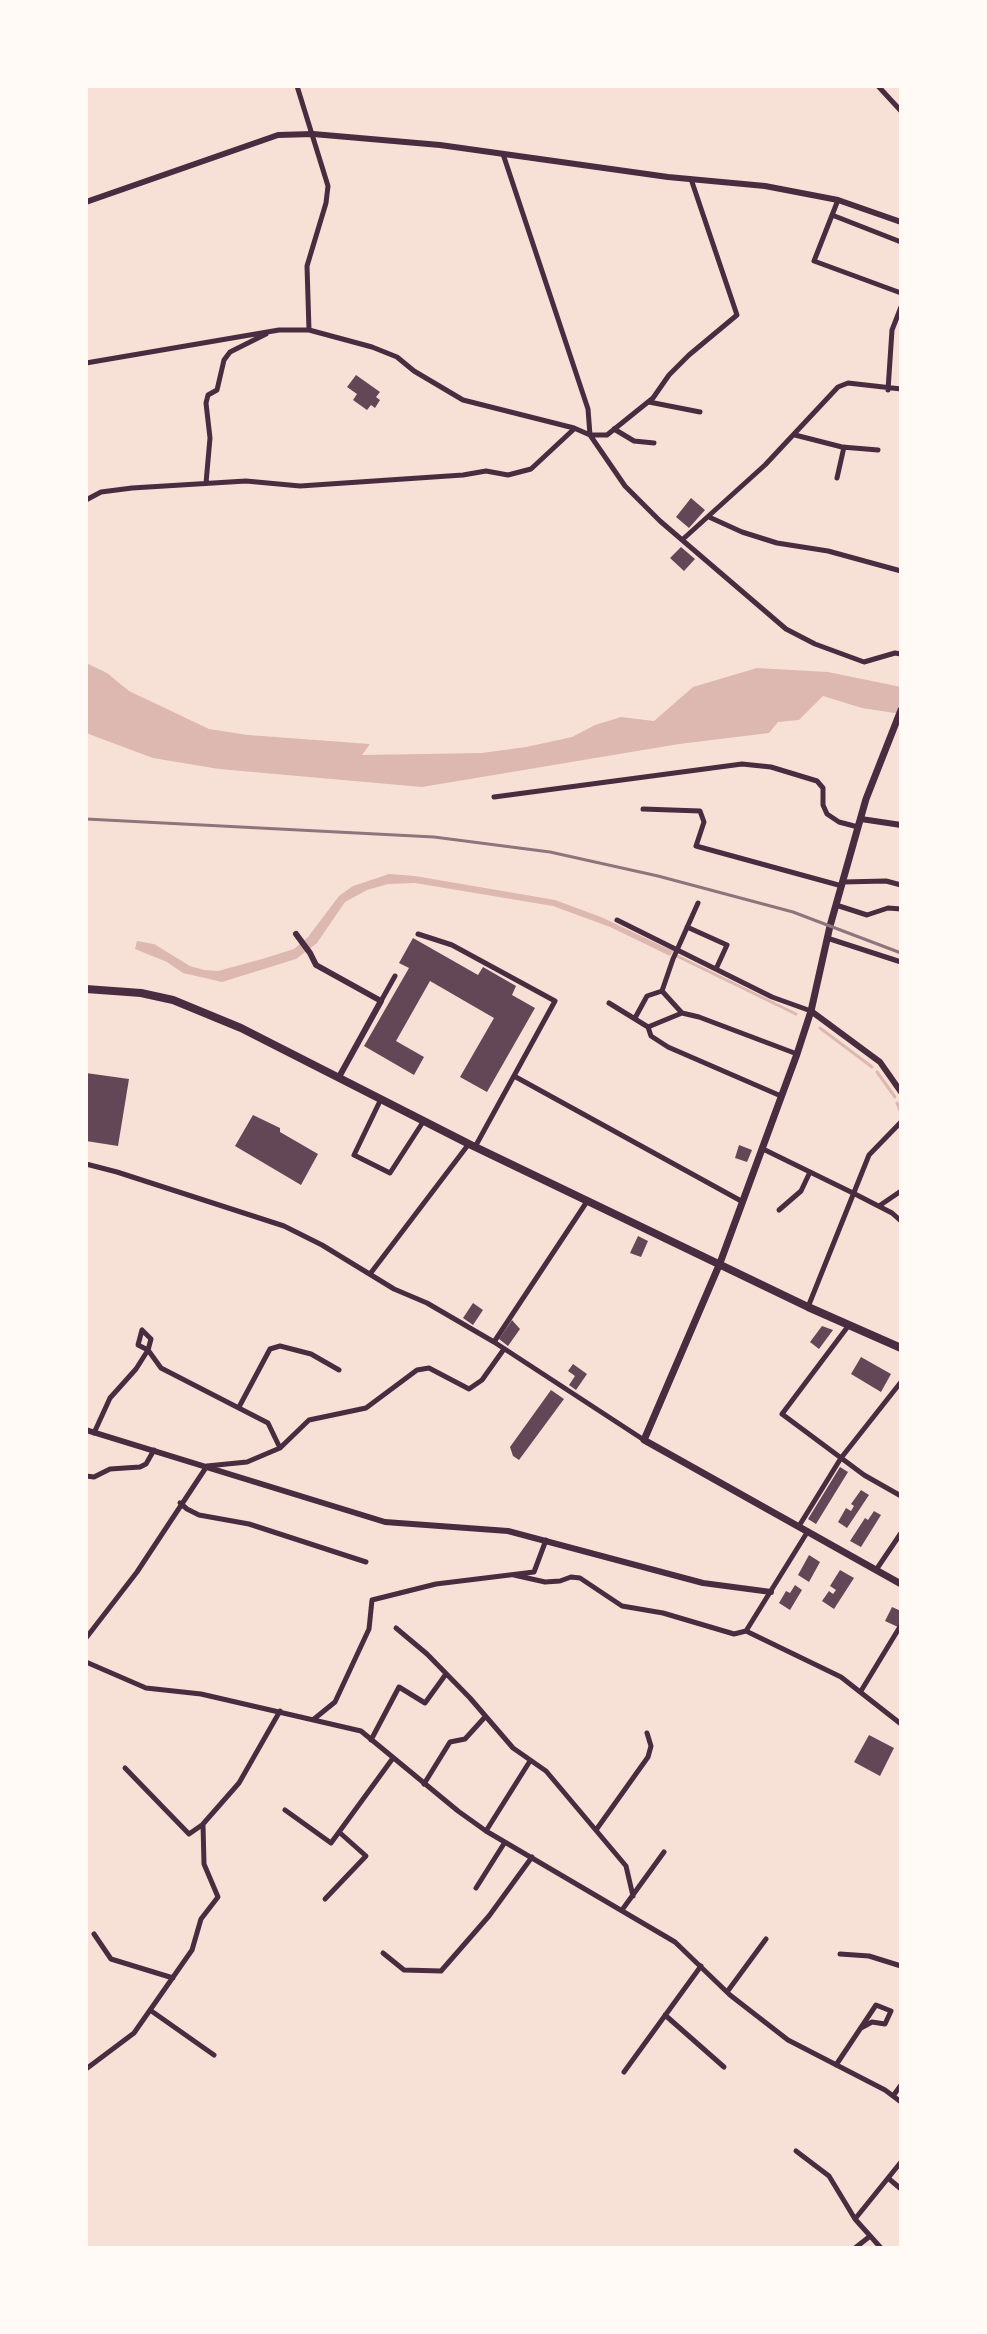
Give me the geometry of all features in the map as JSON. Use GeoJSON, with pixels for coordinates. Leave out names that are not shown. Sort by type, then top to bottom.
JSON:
{"type":"FeatureCollection","features":[{"type":"Feature","properties":{"kind":"highway"},"geometry":{"type":"LineString","coordinates":[[86,989],[141,993],[173,1000],[241,1028],[423,1122],[808,1307],[901,1348]]}},
{"type":"Feature","properties":{"kind":"main road"},"geometry":{"type":"LineString","coordinates":[[901,710],[866,799],[797,1054],[720,1263],[644,1440],[901,1584]]}},
{"type":"Feature","properties":{"kind":"street"},"geometry":{"type":"LineString","coordinates":[[297,86],[328,186],[307,266],[309,330]]}},
{"type":"Feature","properties":{"kind":"street"},"geometry":{"type":"LineString","coordinates":[[878,86],[901,111]]}},
{"type":"Feature","properties":{"kind":"street"},"geometry":{"type":"LineString","coordinates":[[86,202],[278,135],[313,134],[440,145],[765,186],[838,200],[901,222]]}},
{"type":"Feature","properties":{"kind":"street"},"geometry":{"type":"LineString","coordinates":[[503,153],[588,409],[590,435],[625,486],[682,540],[786,629],[815,644],[864,662],[901,654]]}},
{"type":"Feature","properties":{"kind":"street"},"geometry":{"type":"LineString","coordinates":[[86,363],[270,331],[309,330],[397,357],[414,371],[463,400],[574,428],[590,435],[607,435],[648,401],[689,355],[737,315],[691,179]]}},
{"type":"Feature","properties":{"kind":"street"},"geometry":{"type":"LineString","coordinates":[[838,200],[814,261],[901,293]]}},
{"type":"Feature","properties":{"kind":"street"},"geometry":{"type":"LineString","coordinates":[[832,215],[901,242]]}},
{"type":"Feature","properties":{"kind":"street"},"geometry":{"type":"LineString","coordinates":[[888,390],[892,330],[901,307]]}},
{"type":"Feature","properties":{"kind":"street"},"geometry":{"type":"LineString","coordinates":[[206,483],[210,438],[208,395],[217,390],[224,360],[230,352],[270,331]]}},
{"type":"Feature","properties":{"kind":"street"},"geometry":{"type":"LineString","coordinates":[[682,540],[795,435],[838,387],[848,383],[888,390],[901,389]]}},
{"type":"Feature","properties":{"kind":"street"},"geometry":{"type":"LineString","coordinates":[[648,401],[700,412]]}},
{"type":"Feature","properties":{"kind":"street"},"geometry":{"type":"LineString","coordinates":[[86,500],[101,492],[206,483],[246,481],[300,486],[486,471],[508,475],[531,469],[574,428]]}},
{"type":"Feature","properties":{"kind":"street"},"geometry":{"type":"LineString","coordinates":[[614,429],[634,441],[654,443]]}},
{"type":"Feature","properties":{"kind":"street"},"geometry":{"type":"LineString","coordinates":[[795,435],[844,447],[878,450]]}},
{"type":"Feature","properties":{"kind":"street"},"geometry":{"type":"LineString","coordinates":[[837,478],[844,447]]}},
{"type":"Feature","properties":{"kind":"street"},"geometry":{"type":"LineString","coordinates":[[709,517],[777,543],[828,551],[901,571]]}},
{"type":"Feature","properties":{"kind":"street"},"geometry":{"type":"LineString","coordinates":[[494,797],[742,764],[771,767],[817,781],[823,788],[823,805],[827,814],[839,822],[901,825]]}},
{"type":"Feature","properties":{"kind":"street"},"geometry":{"type":"LineString","coordinates":[[643,809],[700,811],[704,822],[696,846],[842,884],[886,881],[901,885]]}},
{"type":"Feature","properties":{"kind":"street"},"geometry":{"type":"LineString","coordinates":[[662,991],[698,903]]}},
{"type":"Feature","properties":{"kind":"street"},"geometry":{"type":"LineString","coordinates":[[836,905],[851,907],[867,915],[888,908],[901,909]]}},
{"type":"Feature","properties":{"kind":"street"},"geometry":{"type":"LineString","coordinates":[[617,920],[772,997],[811,1011],[880,1062],[895,1079],[901,1092]]}},
{"type":"Feature","properties":{"kind":"street"},"geometry":{"type":"LineString","coordinates":[[687,927],[727,945],[716,969]]}},
{"type":"Feature","properties":{"kind":"street"},"geometry":{"type":"LineString","coordinates":[[370,1274],[472,1145],[555,1001],[452,945],[418,934]]}},
{"type":"Feature","properties":{"kind":"street"},"geometry":{"type":"LineString","coordinates":[[298,936],[316,965],[381,1001]]}},
{"type":"Feature","properties":{"kind":"street"},"geometry":{"type":"LineString","coordinates":[[827,938],[901,962]]}},
{"type":"Feature","properties":{"kind":"street"},"geometry":{"type":"LineString","coordinates":[[339,1077],[395,976]]}},
{"type":"Feature","properties":{"kind":"street"},"geometry":{"type":"LineString","coordinates":[[662,991],[682,1013],[797,1054]]}},
{"type":"Feature","properties":{"kind":"street"},"geometry":{"type":"LineString","coordinates":[[635,1018],[647,996],[662,991]]}},
{"type":"Feature","properties":{"kind":"street"},"geometry":{"type":"LineString","coordinates":[[609,1003],[648,1027],[651,1036],[668,1047],[782,1096]]}},
{"type":"Feature","properties":{"kind":"street"},"geometry":{"type":"LineString","coordinates":[[648,1027],[682,1013]]}},
{"type":"Feature","properties":{"kind":"street"},"geometry":{"type":"LineString","coordinates":[[514,1076],[743,1202]]}},
{"type":"Feature","properties":{"kind":"street"},"geometry":{"type":"LineString","coordinates":[[381,1099],[354,1155],[390,1173],[423,1122]]}},
{"type":"Feature","properties":{"kind":"street"},"geometry":{"type":"LineString","coordinates":[[808,1307],[869,1155],[901,1122]]}},
{"type":"Feature","properties":{"kind":"street"},"geometry":{"type":"LineString","coordinates":[[763,1149],[879,1206],[901,1221]]}},
{"type":"Feature","properties":{"kind":"street"},"geometry":{"type":"LineString","coordinates":[[86,1164],[284,1226],[494,1342],[644,1440]]}},
{"type":"Feature","properties":{"kind":"street"},"geometry":{"type":"LineString","coordinates":[[779,1210],[801,1191],[810,1172]]}},
{"type":"Feature","properties":{"kind":"street"},"geometry":{"type":"LineString","coordinates":[[879,1206],[901,1191]]}},
{"type":"Feature","properties":{"kind":"street"},"geometry":{"type":"LineString","coordinates":[[494,1342],[588,1200]]}},
{"type":"Feature","properties":{"kind":"street"},"geometry":{"type":"LineString","coordinates":[[849,1325],[782,1414],[841,1458],[901,1496]]}},
{"type":"Feature","properties":{"kind":"street"},"geometry":{"type":"LineString","coordinates":[[239,1407],[270,1349],[280,1346],[311,1354],[339,1370]]}},
{"type":"Feature","properties":{"kind":"street"},"geometry":{"type":"LineString","coordinates":[[86,1638],[137,1572],[207,1466],[247,1462],[280,1448],[309,1420],[366,1408],[417,1370],[429,1368],[469,1389],[482,1380],[504,1349]]}},
{"type":"Feature","properties":{"kind":"street"},"geometry":{"type":"LineString","coordinates":[[94,1433],[110,1398],[148,1350],[161,1368],[268,1423],[280,1448]]}},
{"type":"Feature","properties":{"kind":"street"},"geometry":{"type":"LineString","coordinates":[[799,1526],[841,1458],[901,1382]]}},
{"type":"Feature","properties":{"kind":"street"},"geometry":{"type":"LineString","coordinates":[[86,1430],[385,1522],[508,1531],[703,1583],[771,1592]]}},
{"type":"Feature","properties":{"kind":"street"},"geometry":{"type":"LineString","coordinates":[[86,1476],[94,1477],[110,1469],[140,1467],[146,1464],[154,1450]]}},
{"type":"Feature","properties":{"kind":"street"},"geometry":{"type":"LineString","coordinates":[[180,1503],[214,1520],[249,1524],[366,1562]]}},
{"type":"Feature","properties":{"kind":"street"},"geometry":{"type":"LineString","coordinates":[[746,1631],[808,1531]]}},
{"type":"Feature","properties":{"kind":"street"},"geometry":{"type":"LineString","coordinates":[[876,1570],[901,1533]]}},
{"type":"Feature","properties":{"kind":"street"},"geometry":{"type":"LineString","coordinates":[[313,1720],[335,1702],[369,1629],[372,1600],[436,1584],[534,1572],[546,1540]]}},
{"type":"Feature","properties":{"kind":"street"},"geometry":{"type":"LineString","coordinates":[[510,1574],[545,1582],[580,1578],[622,1606],[663,1613],[734,1634],[746,1631],[800,1656],[861,1691],[901,1724]]}},
{"type":"Feature","properties":{"kind":"street"},"geometry":{"type":"LineString","coordinates":[[861,1691],[901,1625]]}},
{"type":"Feature","properties":{"kind":"street"},"geometry":{"type":"LineString","coordinates":[[396,1628],[446,1674],[513,1748],[546,1771],[626,1866],[633,1896]]}},
{"type":"Feature","properties":{"kind":"street"},"geometry":{"type":"LineString","coordinates":[[86,1662],[146,1688],[201,1694],[361,1731],[486,1831],[675,1942],[727,1992],[788,2040],[901,2102]]}},
{"type":"Feature","properties":{"kind":"street"},"geometry":{"type":"LineString","coordinates":[[371,1740],[399,1687],[425,1703],[446,1674]]}},
{"type":"Feature","properties":{"kind":"street"},"geometry":{"type":"LineString","coordinates":[[125,1768],[189,1834],[203,1824],[239,1783],[280,1711]]}},
{"type":"Feature","properties":{"kind":"street"},"geometry":{"type":"LineString","coordinates":[[424,1784],[450,1742],[465,1739],[485,1717]]}},
{"type":"Feature","properties":{"kind":"street"},"geometry":{"type":"LineString","coordinates":[[596,1830],[648,1757],[651,1746],[647,1733]]}},
{"type":"Feature","properties":{"kind":"street"},"geometry":{"type":"LineString","coordinates":[[285,1810],[331,1843],[393,1758]]}},
{"type":"Feature","properties":{"kind":"street"},"geometry":{"type":"LineString","coordinates":[[486,1831],[530,1761]]}},
{"type":"Feature","properties":{"kind":"street"},"geometry":{"type":"LineString","coordinates":[[86,2069],[134,2033],[192,1950],[201,1919],[218,1897],[204,1864],[203,1824]]}},
{"type":"Feature","properties":{"kind":"street"},"geometry":{"type":"LineString","coordinates":[[325,1899],[366,1856],[339,1832]]}},
{"type":"Feature","properties":{"kind":"street"},"geometry":{"type":"LineString","coordinates":[[476,1888],[505,1842]]}},
{"type":"Feature","properties":{"kind":"street"},"geometry":{"type":"LineString","coordinates":[[622,1910],[664,1852]]}},
{"type":"Feature","properties":{"kind":"street"},"geometry":{"type":"LineString","coordinates":[[383,1953],[404,1970],[441,1971],[489,1916],[532,1857]]}},
{"type":"Feature","properties":{"kind":"street"},"geometry":{"type":"LineString","coordinates":[[94,1934],[111,1959],[173,1978]]}},
{"type":"Feature","properties":{"kind":"street"},"geometry":{"type":"LineString","coordinates":[[727,1992],[766,1939]]}},
{"type":"Feature","properties":{"kind":"street"},"geometry":{"type":"LineString","coordinates":[[840,1954],[869,1956],[901,1966]]}},
{"type":"Feature","properties":{"kind":"street"},"geometry":{"type":"LineString","coordinates":[[624,2072],[701,1966]]}},
{"type":"Feature","properties":{"kind":"street"},"geometry":{"type":"LineString","coordinates":[[836,2065],[876,2005],[891,2011],[885,2024],[872,2022],[861,2028]]}},
{"type":"Feature","properties":{"kind":"street"},"geometry":{"type":"LineString","coordinates":[[150,2010],[214,2055]]}},
{"type":"Feature","properties":{"kind":"street"},"geometry":{"type":"LineString","coordinates":[[665,2015],[724,2067]]}},
{"type":"Feature","properties":{"kind":"street"},"geometry":{"type":"LineString","coordinates":[[893,2096],[901,2085]]}},
{"type":"Feature","properties":{"kind":"street"},"geometry":{"type":"LineString","coordinates":[[796,2151],[829,2176],[855,2219],[881,2248]]}},
{"type":"Feature","properties":{"kind":"street"},"geometry":{"type":"LineString","coordinates":[[855,2219],[901,2162]]}},
{"type":"Feature","properties":{"kind":"street"},"geometry":{"type":"LineString","coordinates":[[888,2178],[901,2189]]}},
{"type":"Feature","properties":{"kind":"street"},"geometry":{"type":"LineString","coordinates":[[855,2248],[869,2237]]}},
{"type":"Feature","properties":{"kind":"shaded area"},"geometry":{"type":"Polygon","coordinates":[[[86,663],[107,673],[129,691],[209,729],[370,744],[362,755],[482,753],[572,737],[595,725],[621,717],[654,721],[693,687],[757,668],[828,672],[901,687],[901,714],[862,708],[823,696],[799,720],[778,722],[769,733],[679,744],[422,787],[219,769],[153,758],[86,733],[86,663]]]}},
{"type":"Feature","properties":{"kind":"shaded area"},"geometry":{"type":"Polygon","coordinates":[[[389,874],[555,900],[601,917],[673,951],[670,956],[610,927],[553,906],[415,883],[388,884],[367,890],[345,902],[317,943],[296,959],[222,982],[183,973],[167,962],[135,949],[137,941],[154,944],[190,966],[204,970],[218,971],[262,959],[294,949],[308,937],[339,896],[353,886],[389,874]]]}},
{"type":"Feature","properties":{"kind":"building"},"geometry":{"type":"Polygon","coordinates":[[[356,375],[380,392],[375,408],[371,405],[367,410],[353,400],[357,394],[347,387],[356,375]]]}},
{"type":"Feature","properties":{"kind":"building"},"geometry":{"type":"Polygon","coordinates":[[[691,498],[705,510],[689,528],[676,517],[691,498]]]}},
{"type":"Feature","properties":{"kind":"building"},"geometry":{"type":"Polygon","coordinates":[[[681,547],[695,559],[684,571],[670,558],[681,547]]]}},
{"type":"Feature","properties":{"kind":"building"},"geometry":{"type":"Polygon","coordinates":[[[413,938],[478,975],[483,967],[516,986],[512,995],[535,1008],[487,1092],[460,1077],[494,1018],[430,981],[396,1041],[424,1057],[414,1075],[364,1046],[409,968],[399,963],[413,938]]]}},
{"type":"Feature","properties":{"kind":"building"},"geometry":{"type":"Polygon","coordinates":[[[86,1073],[129,1079],[118,1146],[86,1141],[86,1073]]]}},
{"type":"Feature","properties":{"kind":"building"},"geometry":{"type":"Polygon","coordinates":[[[253,1115],[280,1128],[280,1132],[318,1154],[301,1185],[235,1146],[253,1115]]]}},
{"type":"Feature","properties":{"kind":"building"},"geometry":{"type":"Polygon","coordinates":[[[739,1145],[752,1150],[747,1162],[735,1158],[739,1145]]]}},
{"type":"Feature","properties":{"kind":"building"},"geometry":{"type":"Polygon","coordinates":[[[638,1236],[648,1241],[641,1257],[630,1253],[638,1236]]]}},
{"type":"Feature","properties":{"kind":"building"},"geometry":{"type":"Polygon","coordinates":[[[473,1303],[483,1310],[473,1325],[463,1318],[473,1303]]]}},
{"type":"Feature","properties":{"kind":"building"},"geometry":{"type":"Polygon","coordinates":[[[512,1320],[520,1329],[508,1346],[499,1339],[512,1320]]]}},
{"type":"Feature","properties":{"kind":"building"},"geometry":{"type":"Polygon","coordinates":[[[822,1326],[833,1330],[819,1349],[810,1342],[822,1326]]]}},
{"type":"Feature","properties":{"kind":"building"},"geometry":{"type":"Polygon","coordinates":[[[861,1357],[891,1374],[881,1392],[851,1374],[861,1357]]]}},
{"type":"Feature","properties":{"kind":"building"},"geometry":{"type":"Polygon","coordinates":[[[573,1364],[587,1374],[576,1390],[569,1385],[575,1376],[568,1371],[573,1364]]]}},
{"type":"Feature","properties":{"kind":"building"},"geometry":{"type":"Polygon","coordinates":[[[551,1390],[564,1399],[519,1460],[513,1456],[510,1447],[551,1390]]]}},
{"type":"Feature","properties":{"kind":"building"},"geometry":{"type":"Polygon","coordinates":[[[840,1467],[848,1472],[816,1524],[808,1519],[840,1467]]]}},
{"type":"Feature","properties":{"kind":"building"},"geometry":{"type":"Polygon","coordinates":[[[861,1490],[869,1495],[847,1528],[838,1522],[846,1508],[851,1511],[854,1506],[851,1504],[861,1490]]]}},
{"type":"Feature","properties":{"kind":"building"},"geometry":{"type":"Polygon","coordinates":[[[874,1511],[881,1515],[861,1547],[850,1541],[865,1518],[868,1520],[874,1511]]]}},
{"type":"Feature","properties":{"kind":"building"},"geometry":{"type":"Polygon","coordinates":[[[809,1555],[820,1562],[809,1582],[798,1575],[809,1555]]]}},
{"type":"Feature","properties":{"kind":"building"},"geometry":{"type":"Polygon","coordinates":[[[840,1570],[854,1578],[834,1609],[822,1601],[829,1591],[833,1594],[836,1590],[830,1586],[840,1570]]]}},
{"type":"Feature","properties":{"kind":"building"},"geometry":{"type":"Polygon","coordinates":[[[795,1585],[802,1590],[790,1610],[779,1603],[786,1591],[790,1593],[795,1585]]]}},
{"type":"Feature","properties":{"kind":"building"},"geometry":{"type":"Polygon","coordinates":[[[892,1607],[901,1611],[898,1627],[885,1621],[892,1607]]]}},
{"type":"Feature","properties":{"kind":"building"},"geometry":{"type":"Polygon","coordinates":[[[869,1735],[894,1748],[880,1776],[854,1762],[869,1735]]]}},
{"type":"Feature","properties":{"kind":"waterway"},"geometry":{"type":"LineString","coordinates":[[675,955],[796,1014]]}},
{"type":"Feature","properties":{"kind":"waterway"},"geometry":{"type":"LineString","coordinates":[[820,1028],[872,1067]]}},
{"type":"Feature","properties":{"kind":"waterway"},"geometry":{"type":"LineString","coordinates":[[877,1072],[895,1097]]}},
{"type":"Feature","properties":{"kind":"waterway"},"geometry":{"type":"LineString","coordinates":[[897,1103],[901,1113]]}},
{"type":"Feature","properties":{"kind":"railway"},"geometry":{"type":"LineString","coordinates":[[86,819],[434,837],[550,852],[658,876],[793,912],[901,953]]}}]}
